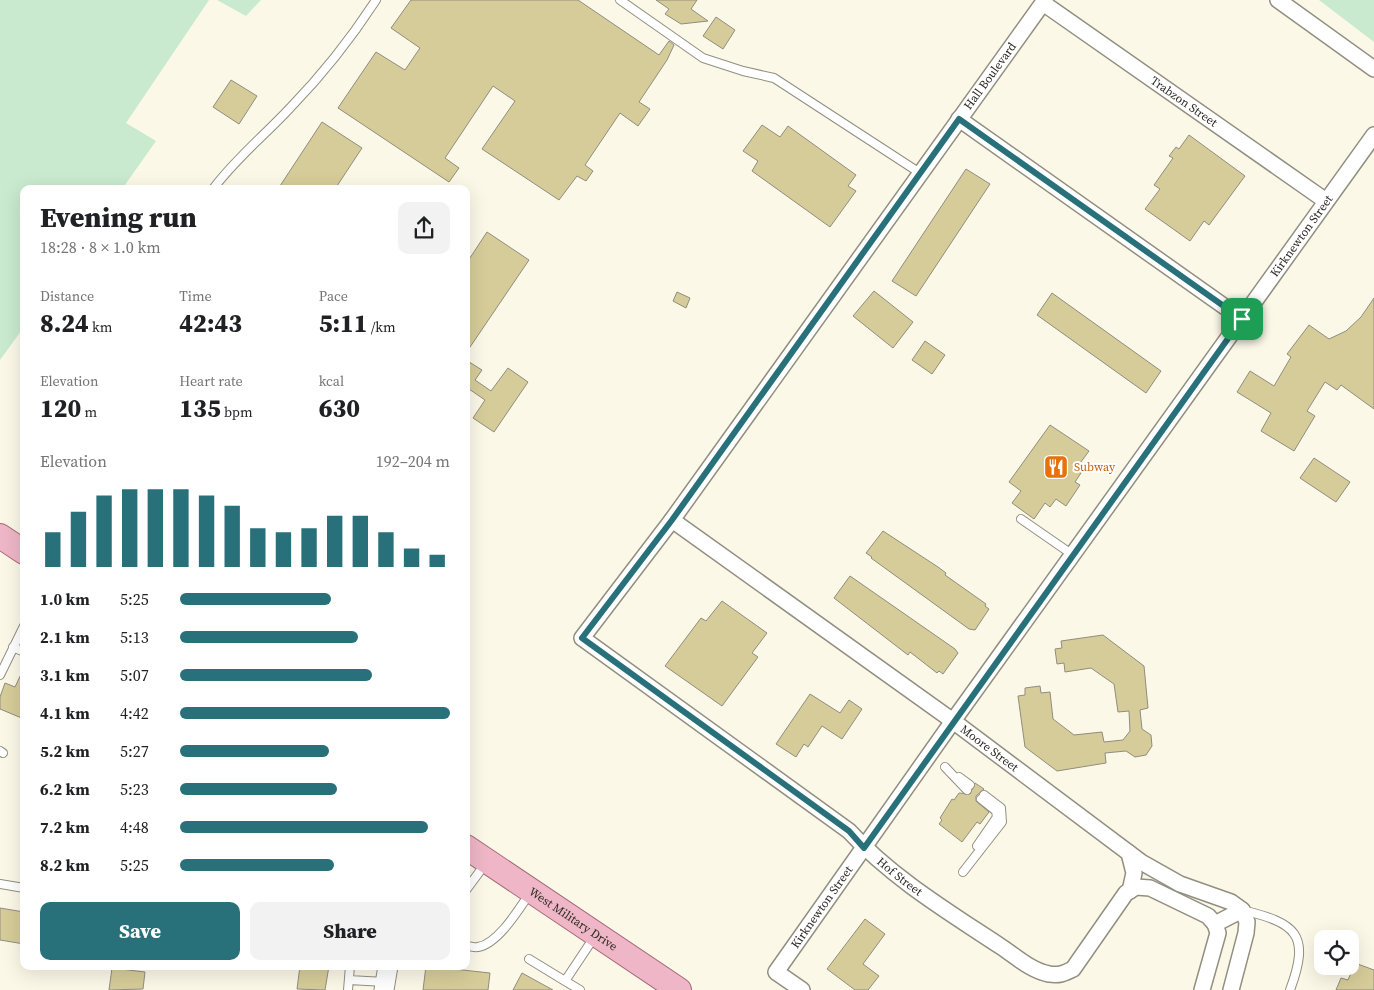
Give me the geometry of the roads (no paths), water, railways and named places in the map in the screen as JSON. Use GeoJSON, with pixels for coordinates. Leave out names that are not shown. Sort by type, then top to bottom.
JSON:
{"type":"FeatureCollection","features":[{"type":"Feature","properties":{"kind":"main road"},"geometry":{"type":"LineString","coordinates":[[0,536],[20,549]]}},
{"type":"Feature","properties":{"kind":"main road","name":"West Military Drive"},"geometry":{"type":"LineString","coordinates":[[470,850],[596,934],[667,987]]}},
{"type":"Feature","properties":{"kind":"street"},"geometry":{"type":"LineString","coordinates":[[1278,0],[1374,69]]}},
{"type":"Feature","properties":{"kind":"street","name":"Hall Boulevard"},"geometry":{"type":"LineString","coordinates":[[582,638],[672,520],[1044,1]]}},
{"type":"Feature","properties":{"kind":"street","name":"Trabzon Street"},"geometry":{"type":"LineString","coordinates":[[1044,1],[1326,202]]}},
{"type":"Feature","properties":{"kind":"street"},"geometry":{"type":"LineString","coordinates":[[959,119],[1242,319]]}},
{"type":"Feature","properties":{"kind":"street","name":"Kirknewton Street"},"geometry":{"type":"LineString","coordinates":[[802,990],[776,972],[1072,554],[1374,135]]}},
{"type":"Feature","properties":{"kind":"street","name":"Moore Street"},"geometry":{"type":"LineString","coordinates":[[672,520],[953,721],[1129,853],[1180,884],[1231,902],[1242,910]]}},
{"type":"Feature","properties":{"kind":"street","name":"Hof Street"},"geometry":{"type":"LineString","coordinates":[[582,638],[849,831],[875,858],[954,916],[1032,967],[1047,974],[1061,975],[1074,968],[1125,895],[1130,891]]}},
{"type":"Feature","properties":{"kind":"street"},"geometry":{"type":"LineString","coordinates":[[1129,853],[1134,873],[1130,891]]}},
{"type":"Feature","properties":{"kind":"street"},"geometry":{"type":"LineString","coordinates":[[1130,891],[1136,888],[1150,888],[1208,916],[1215,924],[1218,934],[1205,989]]}},
{"type":"Feature","properties":{"kind":"street"},"geometry":{"type":"LineString","coordinates":[[1215,924],[1242,910],[1247,922],[1246,934],[1230,990]]}},
{"type":"Feature","properties":{"kind":"lane"},"geometry":{"type":"LineString","coordinates":[[216,185],[224,173],[290,108],[349,42],[376,0]]}},
{"type":"Feature","properties":{"kind":"lane"},"geometry":{"type":"LineString","coordinates":[[620,0],[703,58],[774,78],[920,174]]}},
{"type":"Feature","properties":{"kind":"lane"},"geometry":{"type":"LineString","coordinates":[[1021,519],[1072,554]]}},
{"type":"Feature","properties":{"kind":"lane"},"geometry":{"type":"LineString","coordinates":[[0,675],[20,634]]}},
{"type":"Feature","properties":{"kind":"lane"},"geometry":{"type":"LineString","coordinates":[[14,647],[20,650]]}},
{"type":"Feature","properties":{"kind":"lane"},"geometry":{"type":"LineString","coordinates":[[945,767],[969,787]]}},
{"type":"Feature","properties":{"kind":"lane"},"geometry":{"type":"LineString","coordinates":[[961,871],[997,817],[996,811],[982,797]]}},
{"type":"Feature","properties":{"kind":"lane"},"geometry":{"type":"LineString","coordinates":[[470,885],[488,862]]}},
{"type":"Feature","properties":{"kind":"lane"},"geometry":{"type":"LineString","coordinates":[[0,884],[20,887]]}},
{"type":"Feature","properties":{"kind":"lane"},"geometry":{"type":"LineString","coordinates":[[470,947],[478,948],[489,942],[508,925],[531,891]]}},
{"type":"Feature","properties":{"kind":"lane"},"geometry":{"type":"LineString","coordinates":[[1242,910],[1273,919],[1288,926],[1296,936],[1300,948],[1299,959],[1290,990]]}},
{"type":"Feature","properties":{"kind":"lane"},"geometry":{"type":"LineString","coordinates":[[564,980],[596,934]]}},
{"type":"Feature","properties":{"kind":"lane"},"geometry":{"type":"LineString","coordinates":[[529,959],[580,990]]}},
{"type":"Feature","properties":{"kind":"lane"},"geometry":{"type":"LineString","coordinates":[[348,990],[350,970]]}},
{"type":"Feature","properties":{"kind":"lane"},"geometry":{"type":"LineString","coordinates":[[349,980],[386,980]]}},
{"type":"Feature","properties":{"kind":"place","name":"Subway"},"geometry":{"type":"Point","coordinates":[1056,467]}}]}
